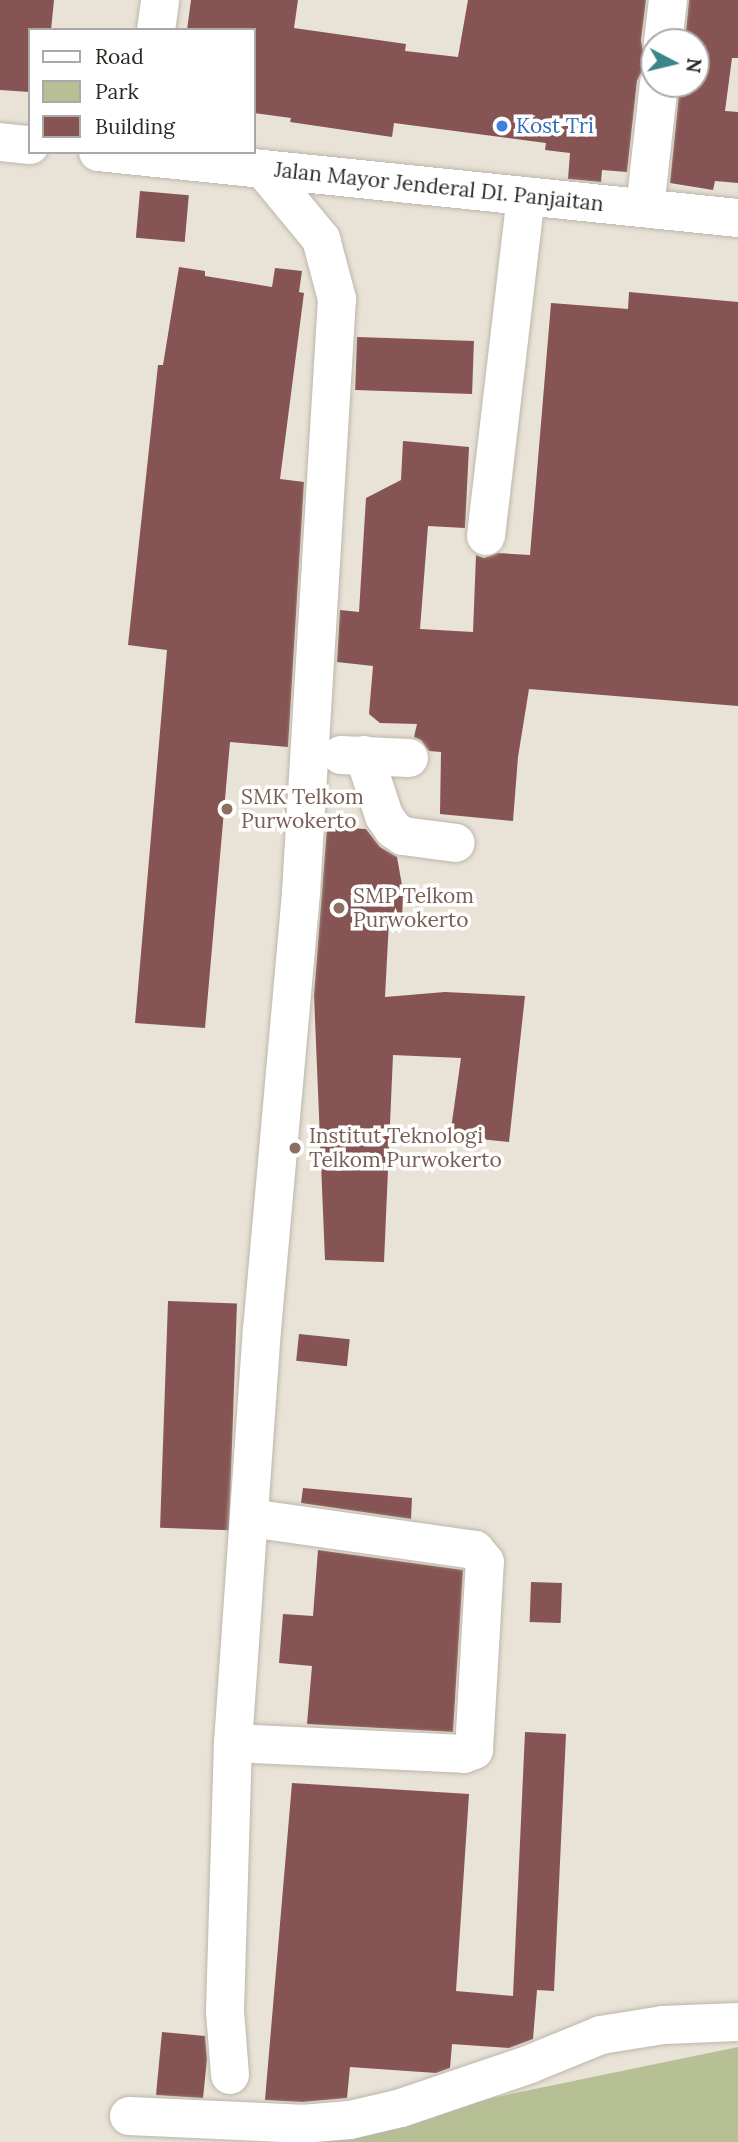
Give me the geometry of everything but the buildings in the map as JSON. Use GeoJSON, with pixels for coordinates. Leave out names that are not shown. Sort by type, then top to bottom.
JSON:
{"type":"FeatureCollection","features":[{"type":"Feature","properties":{"kind":"street"},"geometry":{"type":"LineString","coordinates":[[156,28],[160,0]]}},
{"type":"Feature","properties":{"kind":"street"},"geometry":{"type":"LineString","coordinates":[[665,28],[668,0]]}},
{"type":"Feature","properties":{"kind":"street"},"geometry":{"type":"LineString","coordinates":[[645,208],[657,98]]}},
{"type":"Feature","properties":{"kind":"street"},"geometry":{"type":"LineString","coordinates":[[0,142],[28,145]]}},
{"type":"Feature","properties":{"kind":"street","name":"Jalan Mayor Jenderal DI. Panjaitan"},"geometry":{"type":"LineString","coordinates":[[139,154],[738,218]]}},
{"type":"Feature","properties":{"kind":"street"},"geometry":{"type":"LineString","coordinates":[[230,2075],[225,2011],[233,1743],[262,1330],[302,892],[337,299],[321,239],[263,169]]}},
{"type":"Feature","properties":{"kind":"street"},"geometry":{"type":"LineString","coordinates":[[486,536],[526,196]]}},
{"type":"Feature","properties":{"kind":"street"},"geometry":{"type":"LineString","coordinates":[[309,754],[409,758]]}},
{"type":"Feature","properties":{"kind":"street"},"geometry":{"type":"LineString","coordinates":[[364,755],[383,816],[393,830],[403,836],[456,843]]}},
{"type":"Feature","properties":{"kind":"street"},"geometry":{"type":"LineString","coordinates":[[233,1743],[464,1754],[474,1750],[485,1562],[475,1550],[249,1518]]}},
{"type":"Feature","properties":{"kind":"street"},"geometry":{"type":"LineString","coordinates":[[129,2116],[302,2124],[350,2120],[401,2108],[517,2068],[601,2035],[663,2025],[738,2021]]}},
{"type":"Feature","properties":{"kind":"green space"},"geometry":{"type":"Polygon","coordinates":[[[738,2047],[738,2142],[319,2142],[322,2133],[738,2047]]]}},
{"type":"Feature","properties":{"kind":"place","name":"Kost Tri"},"geometry":{"type":"Point","coordinates":[502,126]}},
{"type":"Feature","properties":{"kind":"place","name":"SMK Telkom Purwokerto"},"geometry":{"type":"Point","coordinates":[227,809]}},
{"type":"Feature","properties":{"kind":"place","name":"SMP Telkom Purwokerto"},"geometry":{"type":"Point","coordinates":[339,908]}},
{"type":"Feature","properties":{"kind":"place","name":"Institut Teknologi Telkom Purwokerto"},"geometry":{"type":"Point","coordinates":[295,1148]}}]}
